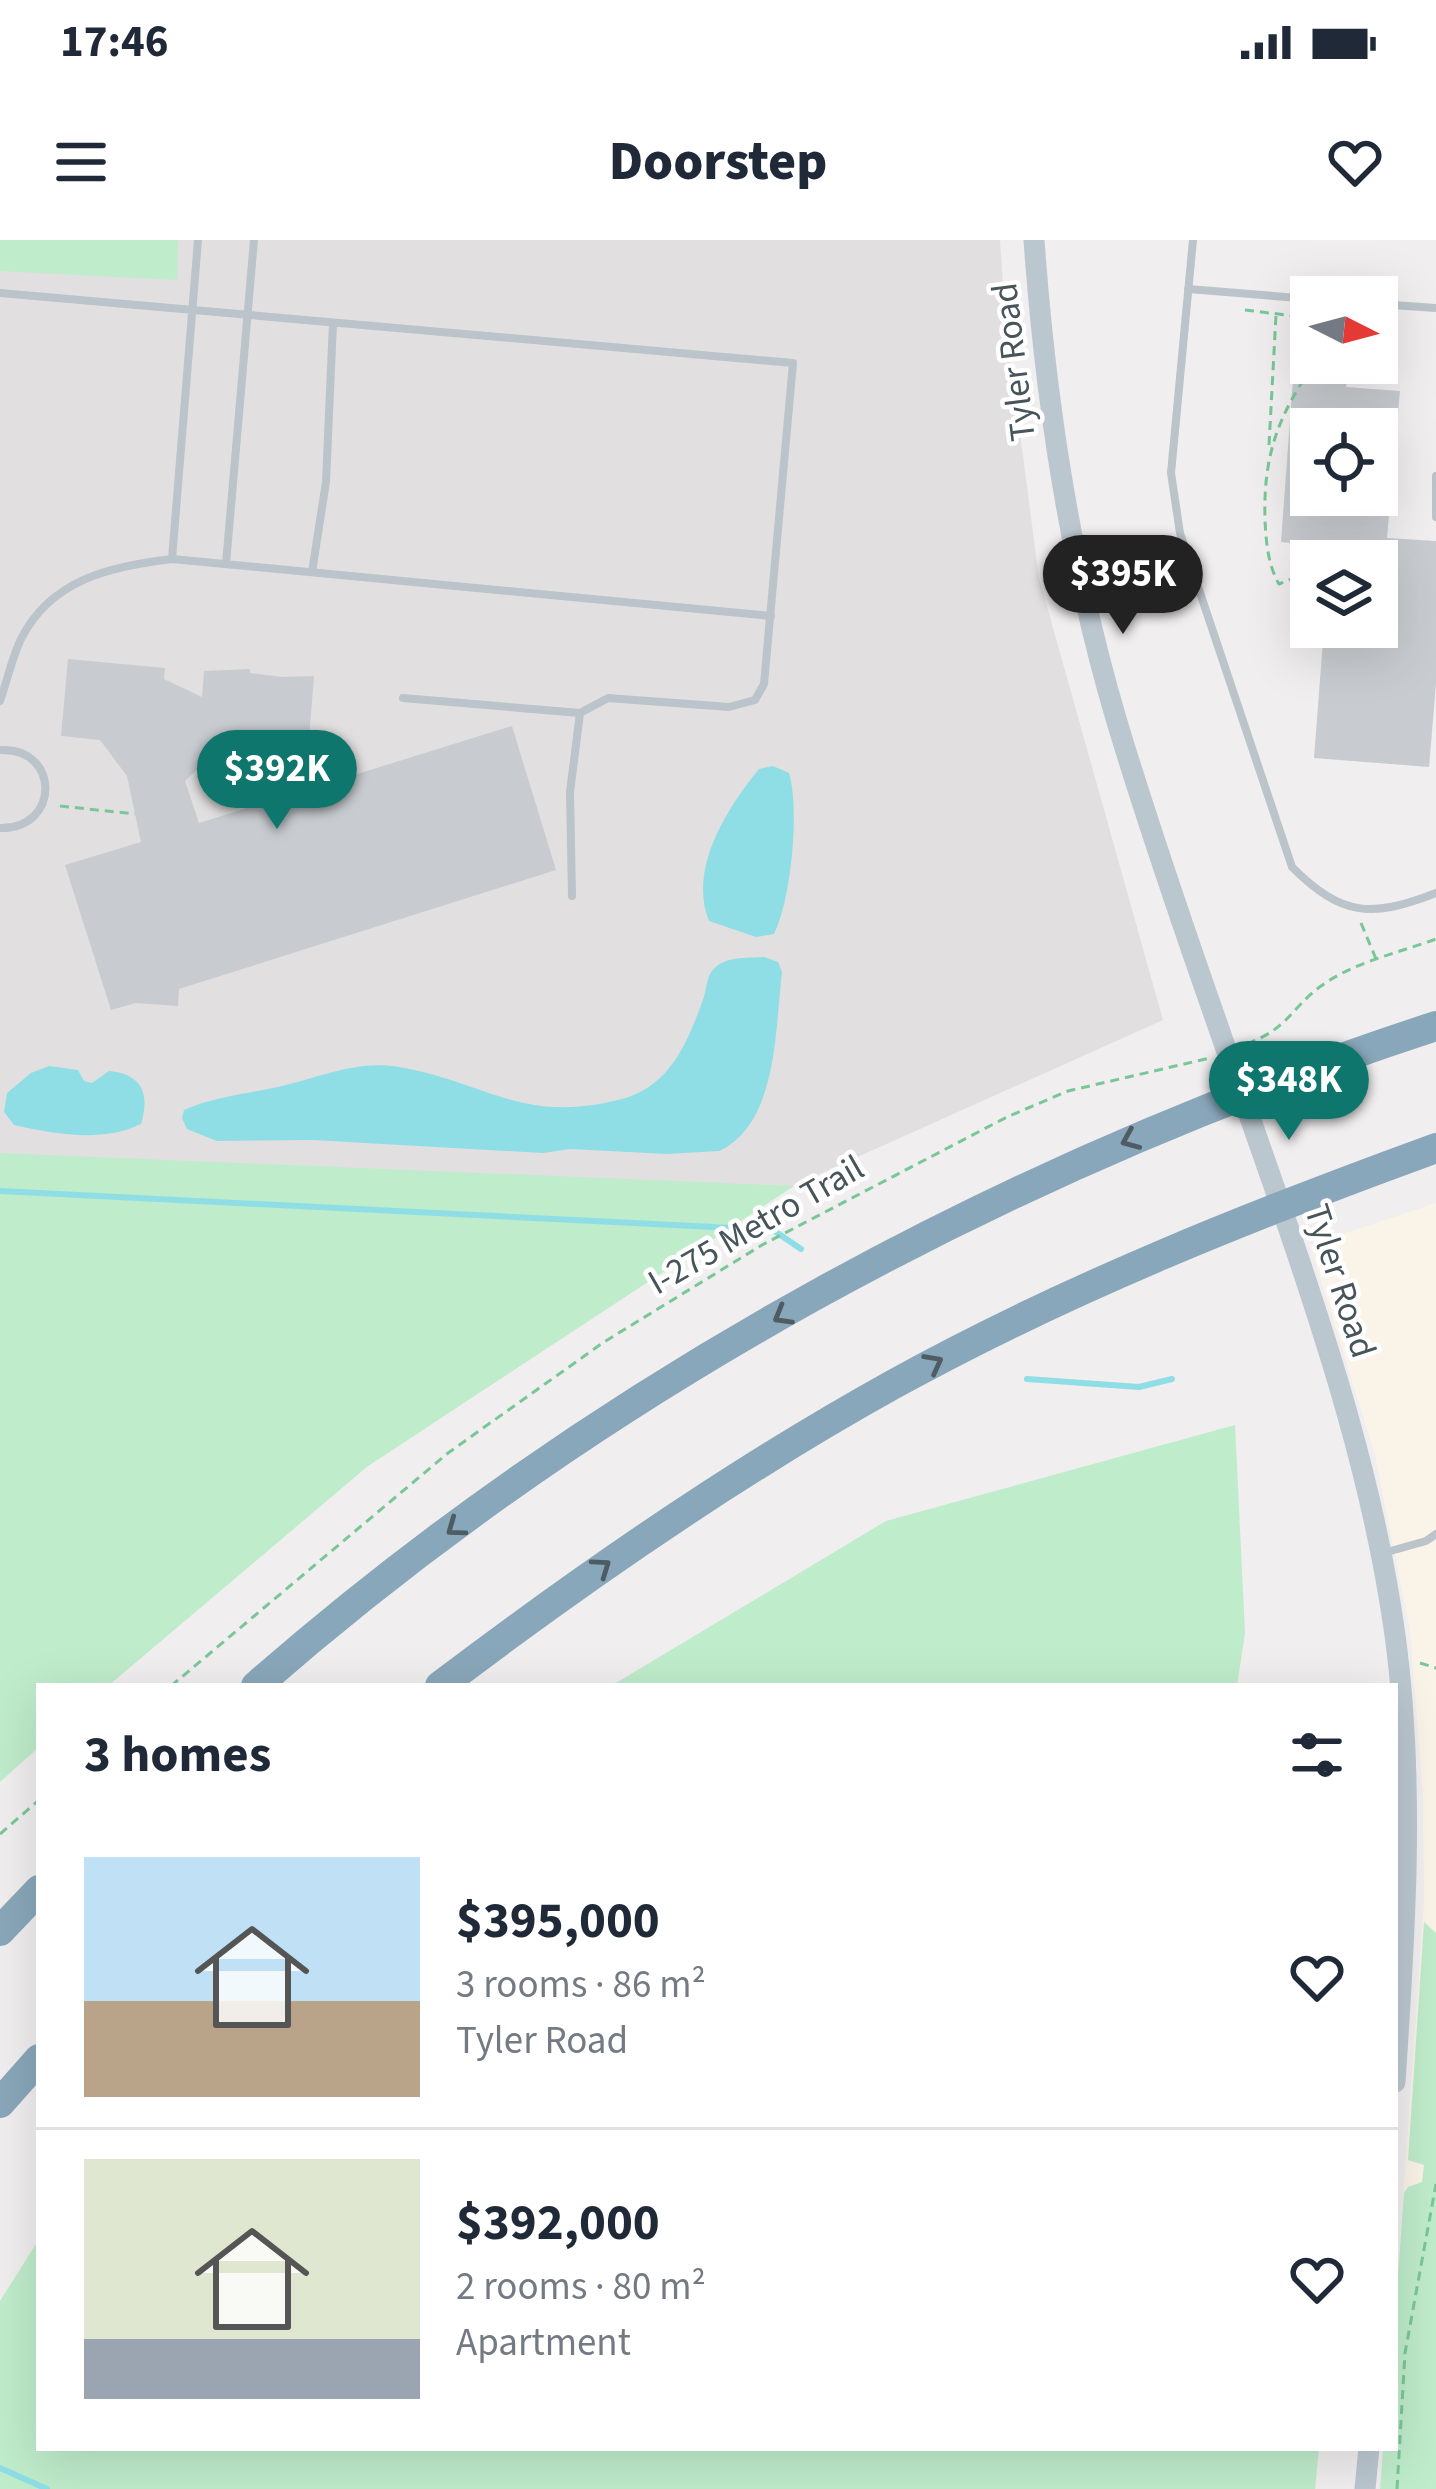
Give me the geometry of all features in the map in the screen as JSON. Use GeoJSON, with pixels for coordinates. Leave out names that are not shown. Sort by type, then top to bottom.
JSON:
{"type":"FeatureCollection","features":[{"type":"Feature","properties":{"kind":"highway"},"geometry":{"type":"LineString","coordinates":[[260,1683],[377,1586],[529,1475],[721,1352],[850,1278],[1040,1180],[1132,1139],[1436,1026]]}},
{"type":"Feature","properties":{"kind":"highway"},"geometry":{"type":"LineString","coordinates":[[444,1683],[613,1559],[895,1384],[1078,1292],[1436,1148]]}},
{"type":"Feature","properties":{"kind":"highway"},"geometry":{"type":"LineString","coordinates":[[0,1931],[36,1893]]}},
{"type":"Feature","properties":{"kind":"highway"},"geometry":{"type":"LineString","coordinates":[[0,2103],[36,2062]]}},
{"type":"Feature","properties":{"kind":"street","name":"Tyler Road"},"geometry":{"type":"LineString","coordinates":[[1034,240],[1049,397],[1090,620],[1122,740],[1304,1275],[1356,1444],[1380,1555],[1395,1632],[1405,1754],[1398,2015]]}},
{"type":"Feature","properties":{"kind":"street"},"geometry":{"type":"LineString","coordinates":[[1366,2489],[1370,2451]]}},
{"type":"Feature","properties":{"kind":"lane"},"geometry":{"type":"LineString","coordinates":[[172,559],[198,240]]}},
{"type":"Feature","properties":{"kind":"lane"},"geometry":{"type":"LineString","coordinates":[[226,564],[254,240]]}},
{"type":"Feature","properties":{"kind":"lane"},"geometry":{"type":"LineString","coordinates":[[1192,240],[1171,473],[1180,533],[1292,867],[1317,892],[1356,910],[1395,909],[1436,893]]}},
{"type":"Feature","properties":{"kind":"lane"},"geometry":{"type":"LineString","coordinates":[[1188,289],[1290,296]]}},
{"type":"Feature","properties":{"kind":"lane"},"geometry":{"type":"LineString","coordinates":[[0,292],[793,363],[764,684],[748,705],[608,698],[580,713],[403,698]]}},
{"type":"Feature","properties":{"kind":"lane"},"geometry":{"type":"LineString","coordinates":[[1398,305],[1436,308]]}},
{"type":"Feature","properties":{"kind":"lane"},"geometry":{"type":"LineString","coordinates":[[312,572],[326,482],[333,323]]}},
{"type":"Feature","properties":{"kind":"lane"},"geometry":{"type":"LineString","coordinates":[[1436,476],[1436,517]]}},
{"type":"Feature","properties":{"kind":"lane"},"geometry":{"type":"LineString","coordinates":[[0,701],[22,636],[64,589],[117,566],[172,559],[771,616]]}},
{"type":"Feature","properties":{"kind":"lane"},"geometry":{"type":"LineString","coordinates":[[572,896],[570,792],[580,713]]}},
{"type":"Feature","properties":{"kind":"lane"},"geometry":{"type":"LineString","coordinates":[[0,750],[28,755],[37,763],[46,796],[35,816],[15,828],[0,828]]}},
{"type":"Feature","properties":{"kind":"lane"},"geometry":{"type":"LineString","coordinates":[[1380,1555],[1436,1534]]}},
{"type":"Feature","properties":{"kind":"path"},"geometry":{"type":"LineString","coordinates":[[1245,310],[1290,316]]}},
{"type":"Feature","properties":{"kind":"path"},"geometry":{"type":"LineString","coordinates":[[1276,315],[1264,484],[1266,539],[1275,576],[1280,584],[1290,580]]}},
{"type":"Feature","properties":{"kind":"path"},"geometry":{"type":"LineString","coordinates":[[1268,452],[1301,384]]}},
{"type":"Feature","properties":{"kind":"path"},"geometry":{"type":"LineString","coordinates":[[60,806],[135,814]]}},
{"type":"Feature","properties":{"kind":"path"},"geometry":{"type":"LineString","coordinates":[[1356,910],[1376,960]]}},
{"type":"Feature","properties":{"kind":"path"},"geometry":{"type":"LineString","coordinates":[[1240,1046],[1277,1032],[1319,988],[1352,968],[1436,939]]}},
{"type":"Feature","properties":{"kind":"path","name":"I-275 Metro Trail"},"geometry":{"type":"LineString","coordinates":[[175,1683],[448,1453],[604,1342],[762,1245],[1006,1117],[1068,1091],[1222,1054]]}},
{"type":"Feature","properties":{"kind":"path"},"geometry":{"type":"LineString","coordinates":[[0,1834],[36,1803]]}},
{"type":"Feature","properties":{"kind":"path"},"geometry":{"type":"LineString","coordinates":[[1397,2489],[1405,2353],[1436,2184]]}},
{"type":"Feature","properties":{"kind":"shaded area"},"geometry":{"type":"Polygon","coordinates":[[[0,240],[1000,240],[1005,319],[1039,578],[1163,1020],[786,1189],[0,1154],[0,240]]]}},
{"type":"Feature","properties":{"kind":"shaded area"},"geometry":{"type":"Polygon","coordinates":[[[1436,1203],[1436,2489],[1380,2489],[1383,2451],[1398,2451],[1398,2271],[1424,1901],[1423,1796],[1410,1630],[1375,1455],[1310,1245],[1436,1203]]]}},
{"type":"Feature","properties":{"kind":"green space"},"geometry":{"type":"Polygon","coordinates":[[[0,240],[178,240],[177,280],[0,271],[0,240]]]}},
{"type":"Feature","properties":{"kind":"green space"},"geometry":{"type":"Polygon","coordinates":[[[0,1153],[794,1186],[368,1466],[112,1683],[36,1683],[36,1750],[0,1782],[0,1153]]]}},
{"type":"Feature","properties":{"kind":"green space"},"geometry":{"type":"Polygon","coordinates":[[[1235,1425],[1245,1633],[1237,1683],[616,1683],[886,1521],[1235,1425]]]}},
{"type":"Feature","properties":{"kind":"green space"},"geometry":{"type":"Polygon","coordinates":[[[1424,1922],[1436,1933],[1436,2489],[1380,2489],[1383,2451],[1398,2451],[1398,2274],[1404,2193],[1422,2182],[1424,2165],[1408,2160],[1424,1922]]]}},
{"type":"Feature","properties":{"kind":"green space"},"geometry":{"type":"Polygon","coordinates":[[[36,2244],[36,2451],[1319,2451],[1315,2489],[0,2489],[0,2301],[36,2244]]]}},
{"type":"Feature","properties":{"kind":"water"},"geometry":{"type":"Polygon","coordinates":[[[773,766],[789,773],[794,809],[792,854],[774,934],[756,937],[709,921],[703,881],[714,840],[735,802],[759,769],[773,766]]]}},
{"type":"Feature","properties":{"kind":"water"},"geometry":{"type":"Polygon","coordinates":[[[764,957],[778,962],[782,972],[770,1073],[753,1120],[719,1151],[667,1154],[570,1149],[543,1153],[313,1140],[217,1141],[187,1129],[182,1118],[184,1110],[208,1101],[339,1070],[384,1065],[531,1104],[587,1106],[622,1099],[653,1084],[675,1060],[717,966],[764,957]]]}},
{"type":"Feature","properties":{"kind":"water"},"geometry":{"type":"Polygon","coordinates":[[[49,1066],[78,1070],[84,1081],[92,1083],[109,1071],[130,1076],[144,1095],[141,1124],[94,1135],[14,1125],[4,1112],[7,1093],[31,1073],[49,1066]]]}},
{"type":"Feature","properties":{"kind":"building"},"geometry":{"type":"Polygon","coordinates":[[[1293,384],[1400,391],[1398,414],[1398,408],[1291,408],[1293,384]]]}},
{"type":"Feature","properties":{"kind":"building"},"geometry":{"type":"Polygon","coordinates":[[[1290,420],[1290,516],[1389,516],[1387,538],[1436,541],[1436,684],[1429,767],[1314,758],[1322,648],[1398,648],[1398,540],[1281,542],[1290,420]]]}},
{"type":"Feature","properties":{"kind":"building"},"geometry":{"type":"Polygon","coordinates":[[[68,659],[165,668],[164,679],[202,697],[204,671],[250,669],[250,673],[283,677],[314,676],[307,763],[212,749],[185,781],[199,823],[512,726],[556,870],[179,989],[178,1006],[136,1003],[111,1010],[65,865],[141,842],[127,776],[100,740],[61,736],[68,659]]]}},
{"type":"Feature","properties":{"kind":"waterway"},"geometry":{"type":"LineString","coordinates":[[0,1191],[773,1230],[801,1249]]}},
{"type":"Feature","properties":{"kind":"waterway"},"geometry":{"type":"LineString","coordinates":[[1027,1379],[1139,1387],[1172,1379]]}},
{"type":"Feature","properties":{"kind":"waterway"},"geometry":{"type":"LineString","coordinates":[[0,2468],[47,2489]]}}]}
